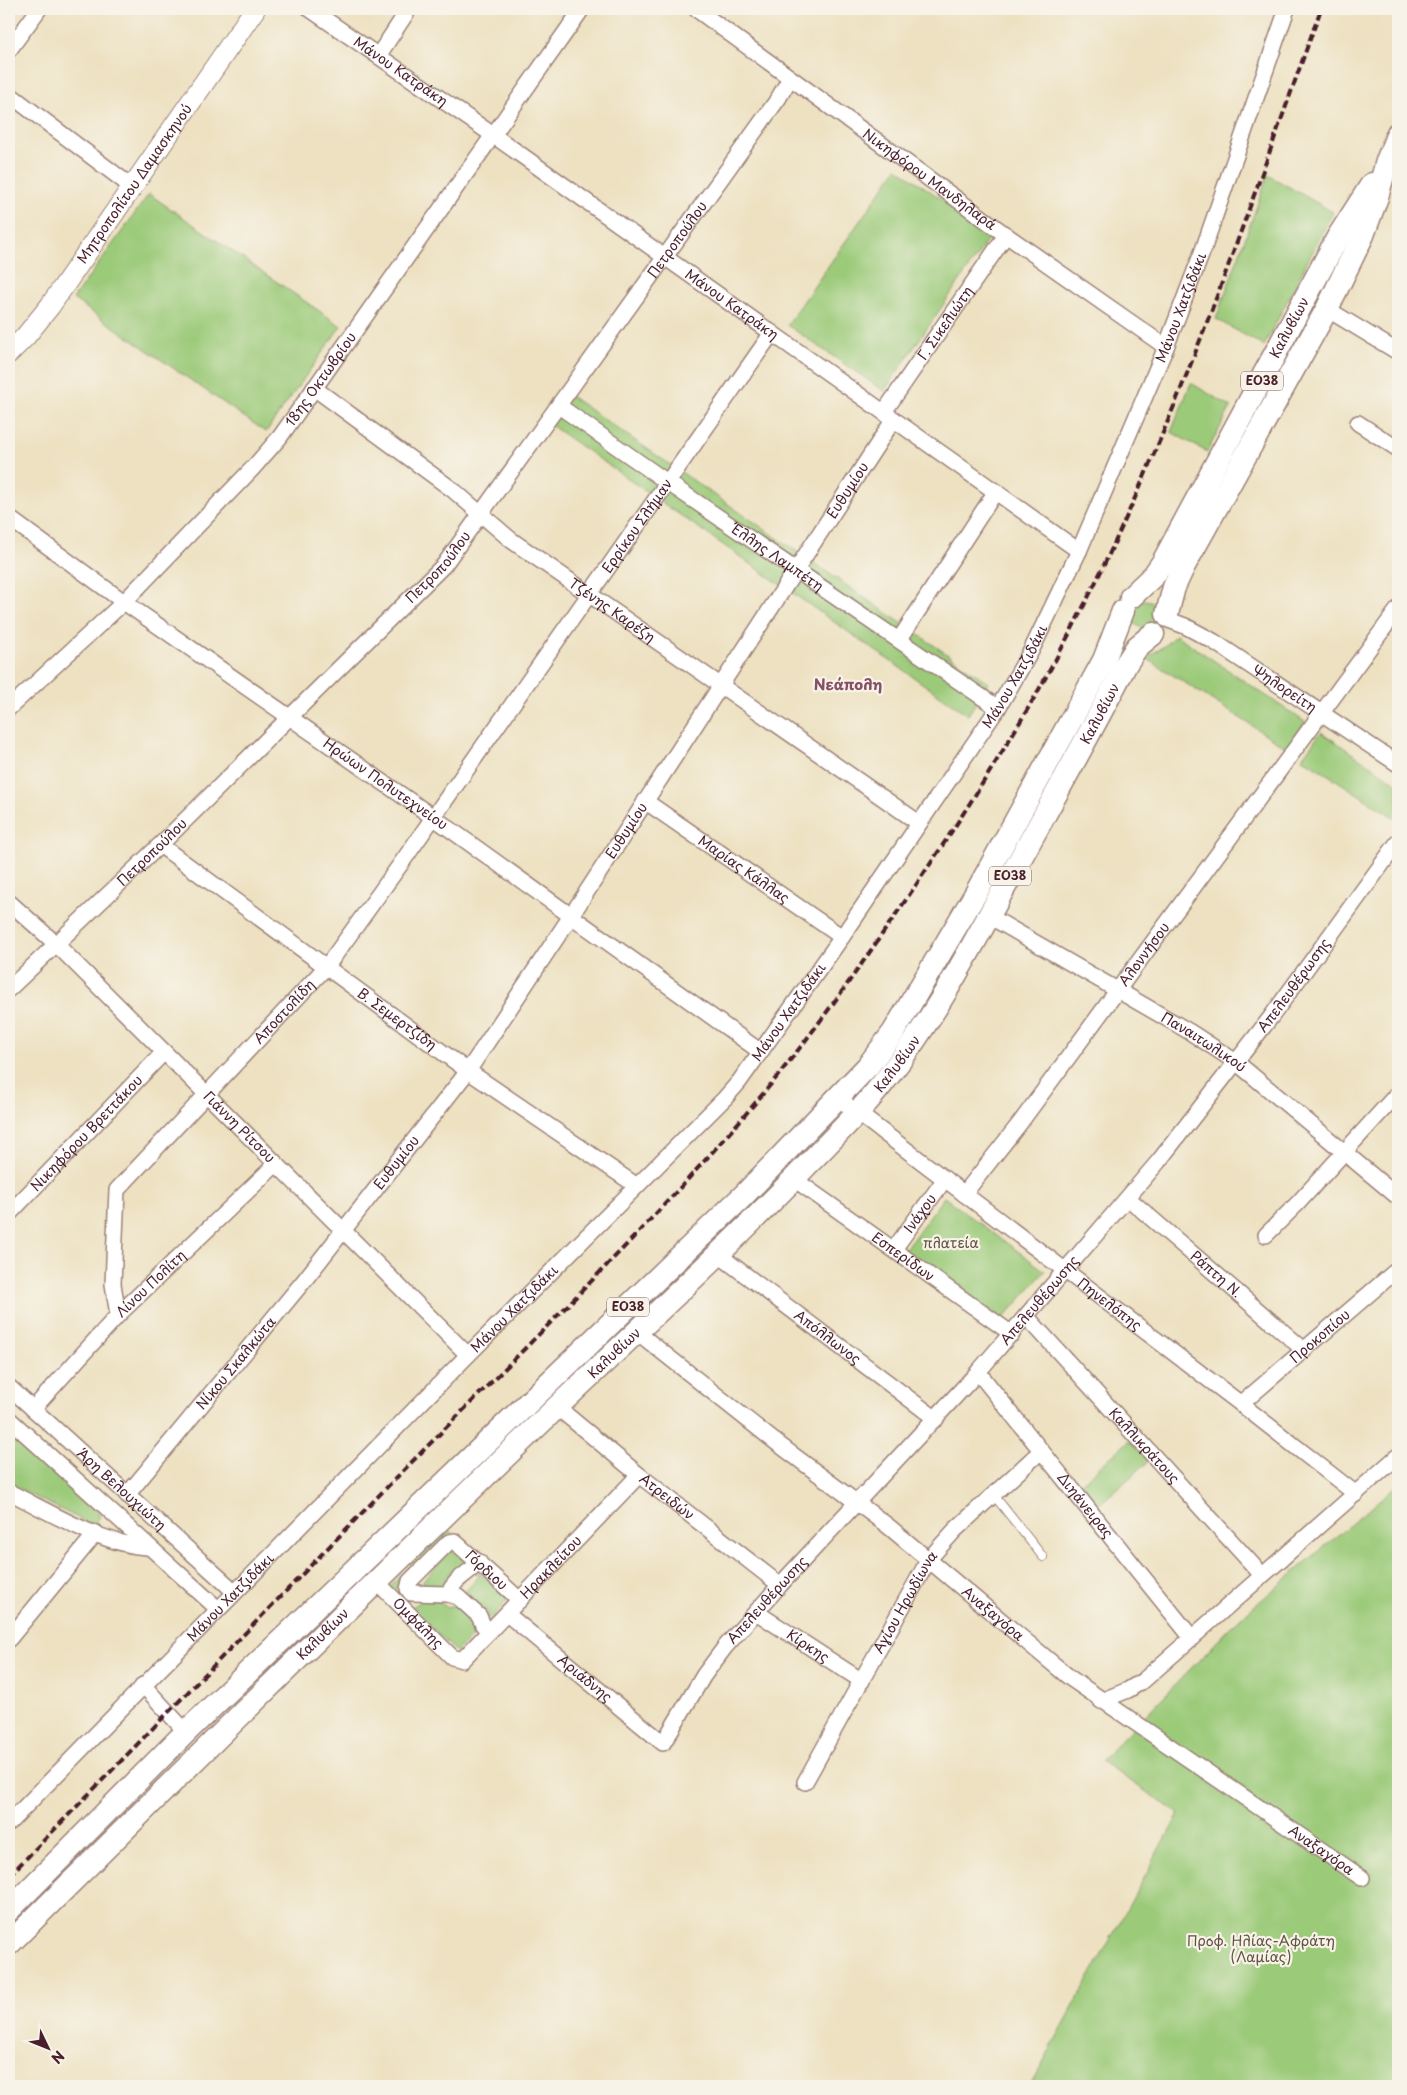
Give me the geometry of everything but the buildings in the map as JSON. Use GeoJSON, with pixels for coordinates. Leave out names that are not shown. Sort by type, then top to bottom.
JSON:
{"type":"FeatureCollection","features":[{"type":"Feature","properties":{"kind":"main road","name":"Καλυβίων"},"geometry":{"type":"LineString","coordinates":[[9,1944],[203,1751],[557,1407],[719,1255],[794,1179],[888,1078],[925,1025],[989,916],[1126,664],[1137,647],[1162,623],[1174,587],[1184,566],[1327,308],[1363,235],[1377,197],[1393,164],[1398,133]]}},
{"type":"Feature","properties":{"kind":"main road","name":"Καλυβίων"},"geometry":{"type":"LineString","coordinates":[[9,1910],[186,1732],[744,1195],[868,1066],[893,1034],[943,951],[1104,660],[1127,604],[1154,575],[1162,562],[1338,237],[1393,164]]}},
{"type":"Feature","properties":{"kind":"main road"},"geometry":{"type":"LineString","coordinates":[[1140,592],[1155,594],[1164,602],[1162,623],[1141,635],[1130,630],[1124,620],[1127,604],[1140,592]]}},
{"type":"Feature","properties":{"kind":"street"},"geometry":{"type":"LineString","coordinates":[[9,50],[39,9]]}},
{"type":"Feature","properties":{"kind":"street","name":"Μητροπολίτου Δαμασκηνού"},"geometry":{"type":"LineString","coordinates":[[9,353],[25,337],[50,306],[256,9]]}},
{"type":"Feature","properties":{"kind":"street","name":"Μάνου Κατράκη"},"geometry":{"type":"LineString","coordinates":[[310,9],[493,135],[1079,551]]}},
{"type":"Feature","properties":{"kind":"street"},"geometry":{"type":"LineString","coordinates":[[378,56],[409,9]]}},
{"type":"Feature","properties":{"kind":"street","name":"18ης Οκτωβρίου"},"geometry":{"type":"LineString","coordinates":[[9,708],[124,602],[280,437],[582,9]]}},
{"type":"Feature","properties":{"kind":"street","name":"Νικηφόρου Μανδηλαρά"},"geometry":{"type":"LineString","coordinates":[[696,9],[1006,235],[1166,347]]}},
{"type":"Feature","properties":{"kind":"street","name":"Μάνου Χατζιδάκι"},"geometry":{"type":"LineString","coordinates":[[9,1823],[739,1082],[761,1052],[998,708],[1031,652],[1079,551],[1166,347],[1203,250],[1288,9]]}},
{"type":"Feature","properties":{"kind":"street","name":"Πετροπούλου"},"geometry":{"type":"LineString","coordinates":[[9,989],[55,943],[160,845],[430,581],[452,555],[666,258],[778,99],[790,78]]}},
{"type":"Feature","properties":{"kind":"street"},"geometry":{"type":"LineString","coordinates":[[9,94],[132,187]]}},
{"type":"Feature","properties":{"kind":"street","name":"Γ. Σικελιώτη"},"geometry":{"type":"LineString","coordinates":[[889,415],[1006,235]]}},
{"type":"Feature","properties":{"kind":"street"},"geometry":{"type":"LineString","coordinates":[[1327,308],[1398,352]]}},
{"type":"Feature","properties":{"kind":"street","name":"Ερρίκου Σλήμαν"},"geometry":{"type":"LineString","coordinates":[[433,817],[772,333]]}},
{"type":"Feature","properties":{"kind":"street","name":"Τζένης Καρέζη"},"geometry":{"type":"LineString","coordinates":[[314,388],[453,490],[511,540],[919,823]]}},
{"type":"Feature","properties":{"kind":"street","name":"Έλλης Λαμπέτη"},"geometry":{"type":"LineString","coordinates":[[559,406],[998,708]]}},
{"type":"Feature","properties":{"kind":"street","name":"Ευθυμίου"},"geometry":{"type":"LineString","coordinates":[[343,1230],[468,1071],[796,570],[889,415]]}},
{"type":"Feature","properties":{"kind":"street"},"geometry":{"type":"LineString","coordinates":[[1358,423],[1398,449]]}},
{"type":"Feature","properties":{"kind":"street"},"geometry":{"type":"LineString","coordinates":[[899,640],[996,491]]}},
{"type":"Feature","properties":{"kind":"street","name":"Ηρώων Πολυτεχνείου"},"geometry":{"type":"LineString","coordinates":[[9,518],[124,602],[433,817],[761,1052]]}},
{"type":"Feature","properties":{"kind":"street","name":"Αλοννήσου"},"geometry":{"type":"LineString","coordinates":[[964,1194],[1020,1123],[1398,609]]}},
{"type":"Feature","properties":{"kind":"street","name":"Ψηλορείτη"},"geometry":{"type":"LineString","coordinates":[[1162,623],[1176,621],[1199,633],[1398,764]]}},
{"type":"Feature","properties":{"kind":"street","name":"Μαρίας Κάλλας"},"geometry":{"type":"LineString","coordinates":[[644,801],[842,937]]}},
{"type":"Feature","properties":{"kind":"street","name":"Αποστολίδη"},"geometry":{"type":"LineString","coordinates":[[118,1315],[113,1284],[117,1190],[326,966],[433,817]]}},
{"type":"Feature","properties":{"kind":"street","name":"Απελευθέρωσης"},"geometry":{"type":"LineString","coordinates":[[663,1743],[714,1660],[780,1585],[936,1419],[1128,1199],[1236,1062],[1398,842]]}},
{"type":"Feature","properties":{"kind":"street","name":"Β. Σεμερτζίδη"},"geometry":{"type":"LineString","coordinates":[[160,845],[468,1071],[637,1186]]}},
{"type":"Feature","properties":{"kind":"street","name":"Γιάννη Ρίτσου"},"geometry":{"type":"LineString","coordinates":[[9,902],[55,943],[468,1355]]}},
{"type":"Feature","properties":{"kind":"street","name":"Παναιτωλικού"},"geometry":{"type":"LineString","coordinates":[[989,916],[1190,1032],[1236,1062],[1398,1197]]}},
{"type":"Feature","properties":{"kind":"street","name":"Νικηφόρου Βρεττάκου"},"geometry":{"type":"LineString","coordinates":[[9,1214],[164,1052]]}},
{"type":"Feature","properties":{"kind":"street"},"geometry":{"type":"LineString","coordinates":[[1266,1235],[1398,1093]]}},
{"type":"Feature","properties":{"kind":"street","name":"Πηνελόπης"},"geometry":{"type":"LineString","coordinates":[[838,1098],[1241,1404],[1356,1494]]}},
{"type":"Feature","properties":{"kind":"street","name":"Λίνου Πολίτη"},"geometry":{"type":"LineString","coordinates":[[33,1409],[118,1315],[276,1164]]}},
{"type":"Feature","properties":{"kind":"street","name":"Εσπερίδων"},"geometry":{"type":"LineString","coordinates":[[794,1179],[894,1248],[1012,1334]]}},
{"type":"Feature","properties":{"kind":"street","name":"Ινάχου"},"geometry":{"type":"LineString","coordinates":[[894,1248],[945,1179]]}},
{"type":"Feature","properties":{"kind":"street","name":"Ράπτη Ν."},"geometry":{"type":"LineString","coordinates":[[1128,1199],[1304,1350]]}},
{"type":"Feature","properties":{"kind":"street","name":"Νίκου Σκαλκώτα"},"geometry":{"type":"LineString","coordinates":[[127,1495],[254,1342],[343,1230]]}},
{"type":"Feature","properties":{"kind":"street","name":"Απόλλωνος"},"geometry":{"type":"LineString","coordinates":[[719,1255],[936,1419]]}},
{"type":"Feature","properties":{"kind":"street","name":"Προκοπίου"},"geometry":{"type":"LineString","coordinates":[[1241,1404],[1398,1269]]}},
{"type":"Feature","properties":{"kind":"street","name":"Καλλικράτους"},"geometry":{"type":"LineString","coordinates":[[1027,1317],[1262,1575]]}},
{"type":"Feature","properties":{"kind":"street","name":"Αναξαγόρα"},"geometry":{"type":"LineString","coordinates":[[637,1332],[772,1440],[858,1503],[930,1560],[1034,1650],[1101,1700],[1362,1878]]}},
{"type":"Feature","properties":{"kind":"street","name":"Διηάνειρας"},"geometry":{"type":"LineString","coordinates":[[978,1372],[1192,1638]]}},
{"type":"Feature","properties":{"kind":"street","name":"Άρη Βελουχιώτη"},"geometry":{"type":"LineString","coordinates":[[9,1387],[235,1592]]}},
{"type":"Feature","properties":{"kind":"street","name":"Ατρειδών"},"geometry":{"type":"LineString","coordinates":[[557,1407],[639,1475],[780,1585]]}},
{"type":"Feature","properties":{"kind":"street","name":"Άρη Βελουχιώτη"},"geometry":{"type":"LineString","coordinates":[[9,1420],[218,1609]]}},
{"type":"Feature","properties":{"kind":"street","name":"Αγίου Ηρωδίωνα"},"geometry":{"type":"LineString","coordinates":[[805,1782],[939,1546],[1041,1451]]}},
{"type":"Feature","properties":{"kind":"street"},"geometry":{"type":"LineString","coordinates":[[1101,1700],[1128,1690],[1144,1680],[1398,1456]]}},
{"type":"Feature","properties":{"kind":"street","name":"Ηρακλείτου"},"geometry":{"type":"LineString","coordinates":[[462,1660],[639,1475]]}},
{"type":"Feature","properties":{"kind":"street"},"geometry":{"type":"LineString","coordinates":[[9,1492],[96,1534],[134,1546],[148,1547]]}},
{"type":"Feature","properties":{"kind":"street"},"geometry":{"type":"LineString","coordinates":[[9,1639],[96,1534]]}},
{"type":"Feature","properties":{"kind":"street","name":"Γόρδιου"},"geometry":{"type":"LineString","coordinates":[[448,1594],[415,1594],[411,1593],[408,1589],[410,1581],[449,1542],[454,1541],[520,1600]]}},
{"type":"Feature","properties":{"kind":"street"},"geometry":{"type":"LineString","coordinates":[[479,1562],[458,1578],[448,1594],[458,1597],[472,1608],[479,1616],[483,1625],[490,1631]]}},
{"type":"Feature","properties":{"kind":"street","name":"Ομφάλης"},"geometry":{"type":"LineString","coordinates":[[377,1582],[452,1657],[462,1660]]}},
{"type":"Feature","properties":{"kind":"street","name":"Κίρκης"},"geometry":{"type":"LineString","coordinates":[[756,1612],[862,1681]]}},
{"type":"Feature","properties":{"kind":"street","name":"Αριάδνης"},"geometry":{"type":"LineString","coordinates":[[507,1614],[663,1743]]}},
{"type":"Feature","properties":{"kind":"street"},"geometry":{"type":"LineString","coordinates":[[143,1685],[186,1732]]}},
{"type":"Feature","properties":{"kind":"lane"},"geometry":{"type":"LineString","coordinates":[[993,1494],[1043,1557]]}},
{"type":"Feature","properties":{"kind":"green space"},"geometry":{"type":"Polygon","coordinates":[[[897,168],[992,234],[884,391],[787,325],[897,168]]]}},
{"type":"Feature","properties":{"kind":"green space"},"geometry":{"type":"Polygon","coordinates":[[[1268,175],[1333,212],[1264,346],[1216,319],[1268,175]]]}},
{"type":"Feature","properties":{"kind":"green space"},"geometry":{"type":"Polygon","coordinates":[[[149,194],[341,326],[266,432],[73,299],[149,194]]]}},
{"type":"Feature","properties":{"kind":"green space"},"geometry":{"type":"Polygon","coordinates":[[[1191,383],[1231,407],[1207,452],[1171,432],[1191,383]]]}},
{"type":"Feature","properties":{"kind":"green space"},"geometry":{"type":"Polygon","coordinates":[[[570,396],[989,683],[968,715],[549,424],[570,396]]]}},
{"type":"Feature","properties":{"kind":"green space"},"geometry":{"type":"Polygon","coordinates":[[[1145,600],[1155,604],[1159,614],[1155,624],[1145,628],[1135,624],[1131,614],[1135,604],[1145,600]]]}},
{"type":"Feature","properties":{"kind":"green space"},"geometry":{"type":"Polygon","coordinates":[[[1176,635],[1305,722],[1287,748],[1146,658],[1176,635]]]}},
{"type":"Feature","properties":{"kind":"green space"},"geometry":{"type":"Polygon","coordinates":[[[1321,732],[1398,784],[1398,820],[1302,758],[1321,732]]]}},
{"type":"Feature","properties":{"kind":"green space","name":"πλατεία"},"geometry":{"type":"Polygon","coordinates":[[[944,1197],[1045,1271],[1003,1319],[904,1251],[944,1197]]]}},
{"type":"Feature","properties":{"kind":"green space"},"geometry":{"type":"Polygon","coordinates":[[[9,1431],[96,1509],[100,1516],[96,1523],[88,1523],[9,1484],[9,1431]]]}},
{"type":"Feature","properties":{"kind":"green space"},"geometry":{"type":"Polygon","coordinates":[[[1130,1440],[1149,1461],[1094,1509],[1077,1487],[1130,1440]]]}},
{"type":"Feature","properties":{"kind":"green space","name":"Προφ. Ηλίας-Αφράτη (Λαμίας)"},"geometry":{"type":"Polygon","coordinates":[[[1398,1484],[1398,2086],[1030,2086],[1179,1814],[1101,1761],[1238,1620],[1398,1484]]]}},
{"type":"Feature","properties":{"kind":"green space"},"geometry":{"type":"Polygon","coordinates":[[[447,1528],[452,1533],[391,1594],[387,1590],[447,1528]]]}},
{"type":"Feature","properties":{"kind":"green space"},"geometry":{"type":"Polygon","coordinates":[[[458,1550],[468,1564],[453,1568],[440,1587],[424,1586],[423,1580],[450,1552],[458,1550]]]}},
{"type":"Feature","properties":{"kind":"green space"},"geometry":{"type":"Polygon","coordinates":[[[474,1569],[511,1597],[489,1620],[486,1617],[488,1613],[465,1592],[479,1576],[474,1572],[474,1569]]]}},
{"type":"Feature","properties":{"kind":"green space"},"geometry":{"type":"Polygon","coordinates":[[[424,1599],[437,1600],[446,1607],[456,1605],[472,1620],[472,1627],[479,1630],[456,1652],[411,1607],[424,1599]]]}},
{"type":"Feature","properties":{"kind":"railway"},"geometry":{"type":"LineString","coordinates":[[9,1876],[398,1476],[587,1286],[679,1189],[767,1089],[813,1031],[857,970],[904,903],[1013,734],[1075,622],[1117,537],[1191,364],[1321,9]]}},
{"type":"Feature","properties":{"kind":"district","name":"Νεάπολη"},"geometry":{"type":"Point","coordinates":[848,685]}}]}
